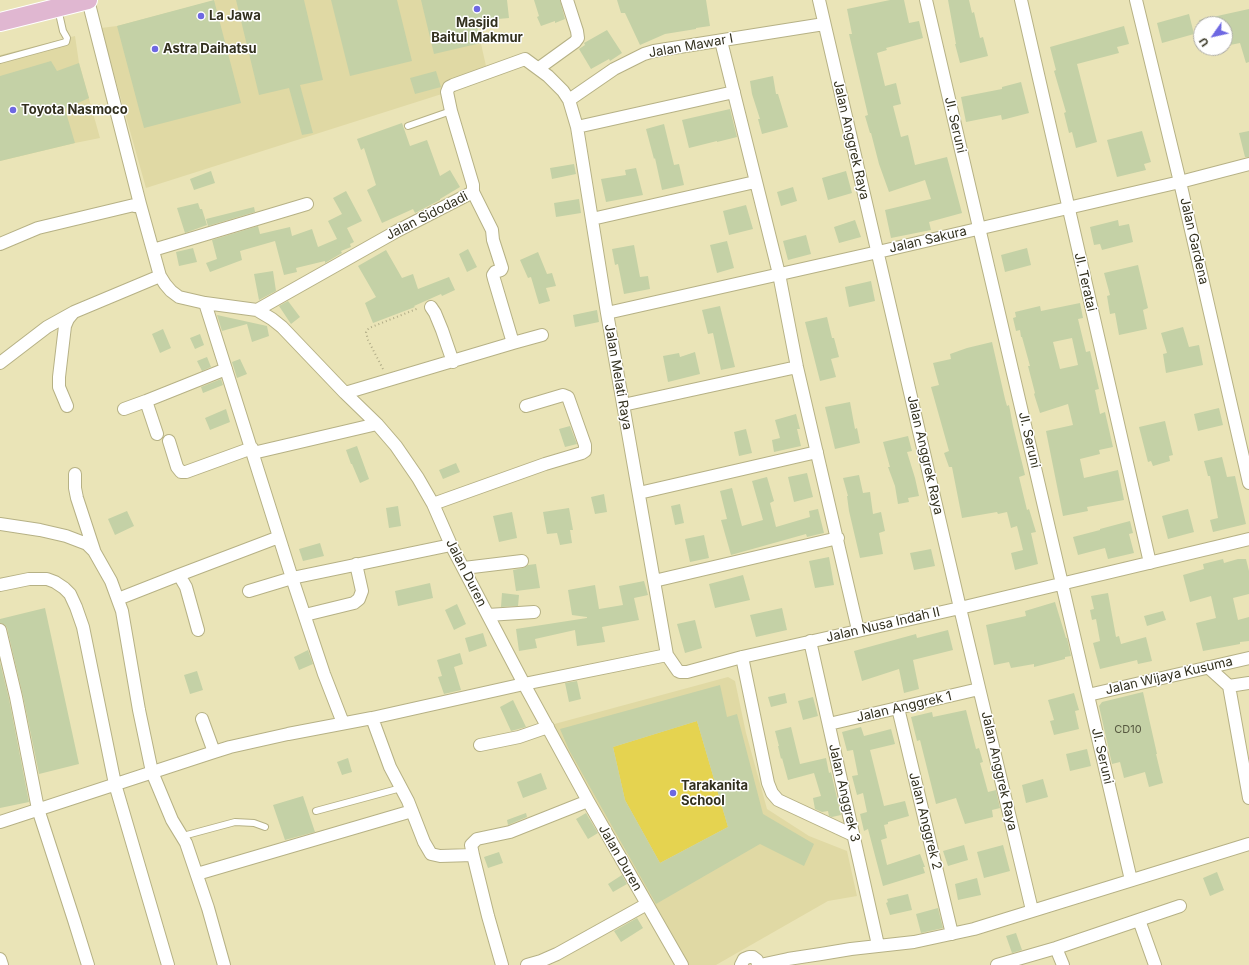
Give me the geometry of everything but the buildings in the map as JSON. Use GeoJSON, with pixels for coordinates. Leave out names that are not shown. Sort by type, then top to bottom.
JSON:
{"type":"FeatureCollection","features":[{"type":"Feature","properties":{"kind":"main road"},"geometry":{"type":"LineString","coordinates":[[0,22],[88,0]]}},
{"type":"Feature","properties":{"kind":"street"},"geometry":{"type":"LineString","coordinates":[[0,363],[47,327],[74,312],[160,276],[138,204],[88,0]]}},
{"type":"Feature","properties":{"kind":"street"},"geometry":{"type":"LineString","coordinates":[[567,0],[577,30],[578,38],[575,42],[539,68],[556,83],[569,100]]}},
{"type":"Feature","properties":{"kind":"street","name":"Jalan Anggrek Raya"},"geometry":{"type":"LineString","coordinates":[[819,0],[979,690],[1032,910]]}},
{"type":"Feature","properties":{"kind":"street","name":"Jl. Seruni"},"geometry":{"type":"LineString","coordinates":[[926,0],[1131,880]]}},
{"type":"Feature","properties":{"kind":"street","name":"Jl. Teratai"},"geometry":{"type":"LineString","coordinates":[[1021,0],[1150,563]]}},
{"type":"Feature","properties":{"kind":"street","name":"Jalan Gardena"},"geometry":{"type":"LineString","coordinates":[[1136,0],[1180,182],[1249,484]]}},
{"type":"Feature","properties":{"kind":"street","name":"Jalan Mawar I"},"geometry":{"type":"LineString","coordinates":[[569,100],[614,69],[644,54],[654,51],[824,24]]}},
{"type":"Feature","properties":{"kind":"street"},"geometry":{"type":"LineString","coordinates":[[721,41],[779,274],[797,366],[838,538],[858,630]]}},
{"type":"Feature","properties":{"kind":"street","name":"Jalan Sidodadi"},"geometry":{"type":"LineString","coordinates":[[257,310],[396,231],[473,192],[473,184],[451,111],[447,92],[449,87],[525,59],[539,68]]}},
{"type":"Feature","properties":{"kind":"street"},"geometry":{"type":"LineString","coordinates":[[577,127],[734,92]]}},
{"type":"Feature","properties":{"kind":"street","name":"Jalan Melati Raya"},"geometry":{"type":"LineString","coordinates":[[569,100],[577,127],[607,313],[667,655]]}},
{"type":"Feature","properties":{"kind":"street","name":"Jalan Sakura"},"geometry":{"type":"LineString","coordinates":[[607,313],[1068,208],[1249,164]]}},
{"type":"Feature","properties":{"kind":"street"},"geometry":{"type":"LineString","coordinates":[[592,220],[755,182]]}},
{"type":"Feature","properties":{"kind":"street"},"geometry":{"type":"LineString","coordinates":[[473,192],[492,230],[493,240],[502,268],[493,275],[513,343]]}},
{"type":"Feature","properties":{"kind":"street"},"geometry":{"type":"LineString","coordinates":[[0,244],[38,228],[138,204]]}},
{"type":"Feature","properties":{"kind":"street"},"geometry":{"type":"LineString","coordinates":[[153,250],[308,204]]}},
{"type":"Feature","properties":{"kind":"street","name":"Jalan Duren"},"geometry":{"type":"LineString","coordinates":[[160,276],[171,291],[179,297],[205,303],[257,310],[272,319],[282,327],[377,424],[396,446],[418,478],[433,504],[451,545],[524,684],[588,801],[682,965]]}},
{"type":"Feature","properties":{"kind":"street"},"geometry":{"type":"LineString","coordinates":[[205,303],[304,615],[324,674],[343,723]]}},
{"type":"Feature","properties":{"kind":"street"},"geometry":{"type":"LineString","coordinates":[[432,307],[440,324],[453,362]]}},
{"type":"Feature","properties":{"kind":"street"},"geometry":{"type":"LineString","coordinates":[[67,406],[59,387],[60,364],[65,326],[68,319],[74,312]]}},
{"type":"Feature","properties":{"kind":"street"},"geometry":{"type":"LineString","coordinates":[[345,393],[542,335]]}},
{"type":"Feature","properties":{"kind":"street"},"geometry":{"type":"LineString","coordinates":[[623,406],[797,366]]}},
{"type":"Feature","properties":{"kind":"street"},"geometry":{"type":"LineString","coordinates":[[124,409],[226,369]]}},
{"type":"Feature","properties":{"kind":"street"},"geometry":{"type":"LineString","coordinates":[[433,504],[544,464],[582,453],[584,451],[585,445],[568,396],[563,395],[526,406]]}},
{"type":"Feature","properties":{"kind":"street"},"geometry":{"type":"LineString","coordinates":[[146,401],[157,434]]}},
{"type":"Feature","properties":{"kind":"street"},"geometry":{"type":"LineString","coordinates":[[169,441],[177,467],[181,472],[186,472],[253,451],[377,424]]}},
{"type":"Feature","properties":{"kind":"street"},"geometry":{"type":"LineString","coordinates":[[639,493],[817,452]]}},
{"type":"Feature","properties":{"kind":"street"},"geometry":{"type":"LineString","coordinates":[[75,474],[77,498],[94,551],[121,597],[139,710],[152,772],[172,820],[183,836],[208,908],[224,965]]}},
{"type":"Feature","properties":{"kind":"street"},"geometry":{"type":"LineString","coordinates":[[0,524],[27,527],[66,536],[87,544],[94,551]]}},
{"type":"Feature","properties":{"kind":"street"},"geometry":{"type":"LineString","coordinates":[[121,597],[279,536]]}},
{"type":"Feature","properties":{"kind":"street"},"geometry":{"type":"LineString","coordinates":[[654,581],[838,538]]}},
{"type":"Feature","properties":{"kind":"street","name":"Jalan Nusa Indah II"},"geometry":{"type":"LineString","coordinates":[[667,655],[675,669],[680,672],[687,672],[742,657],[960,608],[1249,538]]}},
{"type":"Feature","properties":{"kind":"street"},"geometry":{"type":"LineString","coordinates":[[249,591],[292,578],[451,545]]}},
{"type":"Feature","properties":{"kind":"street"},"geometry":{"type":"LineString","coordinates":[[464,568],[522,561]]}},
{"type":"Feature","properties":{"kind":"street"},"geometry":{"type":"LineString","coordinates":[[304,615],[354,603],[362,591],[356,564]]}},
{"type":"Feature","properties":{"kind":"street"},"geometry":{"type":"LineString","coordinates":[[179,575],[186,587],[198,630]]}},
{"type":"Feature","properties":{"kind":"street"},"geometry":{"type":"LineString","coordinates":[[0,585],[29,579],[47,579],[64,588],[70,594],[76,607],[83,627],[115,784],[168,965]]}},
{"type":"Feature","properties":{"kind":"street"},"geometry":{"type":"LineString","coordinates":[[488,615],[534,612]]}},
{"type":"Feature","properties":{"kind":"street"},"geometry":{"type":"LineString","coordinates":[[0,630],[16,697],[38,809],[88,965]]}},
{"type":"Feature","properties":{"kind":"street","name":"Jalan Anggrek 3"},"geometry":{"type":"LineString","coordinates":[[810,642],[878,945]]}},
{"type":"Feature","properties":{"kind":"street"},"geometry":{"type":"LineString","coordinates":[[0,822],[214,752],[288,734],[372,718],[524,684],[667,655]]}},
{"type":"Feature","properties":{"kind":"street"},"geometry":{"type":"LineString","coordinates":[[742,657],[767,776],[772,793],[778,800],[853,835]]}},
{"type":"Feature","properties":{"kind":"street","name":"Jalan Wijaya Kusuma"},"geometry":{"type":"LineString","coordinates":[[1088,695],[1249,658]]}},
{"type":"Feature","properties":{"kind":"street"},"geometry":{"type":"LineString","coordinates":[[1208,667],[1229,686],[1249,798]]}},
{"type":"Feature","properties":{"kind":"street"},"geometry":{"type":"LineString","coordinates":[[1229,686],[1249,683]]}},
{"type":"Feature","properties":{"kind":"street","name":"Jalan Anggrek 1"},"geometry":{"type":"LineString","coordinates":[[829,724],[979,690]]}},
{"type":"Feature","properties":{"kind":"street","name":"Jalan Anggrek 2"},"geometry":{"type":"LineString","coordinates":[[898,708],[952,934]]}},
{"type":"Feature","properties":{"kind":"street"},"geometry":{"type":"LineString","coordinates":[[372,718],[390,767],[412,811],[424,842],[431,854],[440,856],[473,855]]}},
{"type":"Feature","properties":{"kind":"street"},"geometry":{"type":"LineString","coordinates":[[202,719],[214,752]]}},
{"type":"Feature","properties":{"kind":"street"},"geometry":{"type":"LineString","coordinates":[[480,745],[519,737],[548,728]]}},
{"type":"Feature","properties":{"kind":"street"},"geometry":{"type":"LineString","coordinates":[[502,965],[488,916],[471,845],[476,839],[510,832],[588,801]]}},
{"type":"Feature","properties":{"kind":"street"},"geometry":{"type":"LineString","coordinates":[[197,874],[412,811]]}},
{"type":"Feature","properties":{"kind":"street"},"geometry":{"type":"LineString","coordinates":[[741,965],[744,959],[749,957],[753,957],[757,960],[759,965],[878,945],[914,942],[952,934],[992,924],[1032,910],[1249,844]]}},
{"type":"Feature","properties":{"kind":"street"},"geometry":{"type":"LineString","coordinates":[[527,965],[557,954],[647,904]]}},
{"type":"Feature","properties":{"kind":"street"},"geometry":{"type":"LineString","coordinates":[[997,965],[1056,948],[1180,906]]}},
{"type":"Feature","properties":{"kind":"street"},"geometry":{"type":"LineString","coordinates":[[1139,920],[1155,965]]}},
{"type":"Feature","properties":{"kind":"street"},"geometry":{"type":"LineString","coordinates":[[1056,948],[1063,965]]}},
{"type":"Feature","properties":{"kind":"street"},"geometry":{"type":"LineString","coordinates":[[0,959],[2,965]]}},
{"type":"Feature","properties":{"kind":"lane"},"geometry":{"type":"LineString","coordinates":[[0,60],[66,42],[67,38],[63,31],[58,8]]}},
{"type":"Feature","properties":{"kind":"lane"},"geometry":{"type":"LineString","coordinates":[[408,126],[451,111]]}},
{"type":"Feature","properties":{"kind":"lane"},"geometry":{"type":"LineString","coordinates":[[316,812],[401,788]]}},
{"type":"Feature","properties":{"kind":"lane"},"geometry":{"type":"LineString","coordinates":[[183,836],[235,822],[254,823],[265,827]]}},
{"type":"Feature","properties":{"kind":"path"},"geometry":{"type":"LineString","coordinates":[[389,380],[368,340],[366,332],[369,328],[423,307],[432,307]]}},
{"type":"Feature","properties":{"kind":"shaded area"},"geometry":{"type":"Polygon","coordinates":[[[216,0],[471,0],[489,79],[146,188],[101,28],[117,26],[216,0]]]}},
{"type":"Feature","properties":{"kind":"shaded area"},"geometry":{"type":"Polygon","coordinates":[[[75,36],[79,63],[100,138],[0,161],[0,55],[75,36]]]}},
{"type":"Feature","properties":{"kind":"shaded area"},"geometry":{"type":"Polygon","coordinates":[[[728,677],[735,681],[746,733],[767,809],[809,836],[847,851],[857,896],[828,901],[716,965],[683,965],[547,726],[728,677]]]}},
{"type":"Feature","properties":{"kind":"shaded area"},"geometry":{"type":"Polygon","coordinates":[[[697,721],[728,827],[660,863],[625,800],[613,747],[697,721]]]}},
{"type":"Feature","properties":{"kind":"place","name":"Masjid Baitul Makmur"},"geometry":{"type":"Point","coordinates":[477,9]}},
{"type":"Feature","properties":{"kind":"place","name":"La Jawa"},"geometry":{"type":"Point","coordinates":[201,16]}},
{"type":"Feature","properties":{"kind":"place","name":"Astra Daihatsu"},"geometry":{"type":"Point","coordinates":[155,49]}},
{"type":"Feature","properties":{"kind":"place","name":"Toyota Nasmoco"},"geometry":{"type":"Point","coordinates":[13,110]}},
{"type":"Feature","properties":{"kind":"place","name":"Tarakanita School"},"geometry":{"type":"Point","coordinates":[673,793]}}]}
